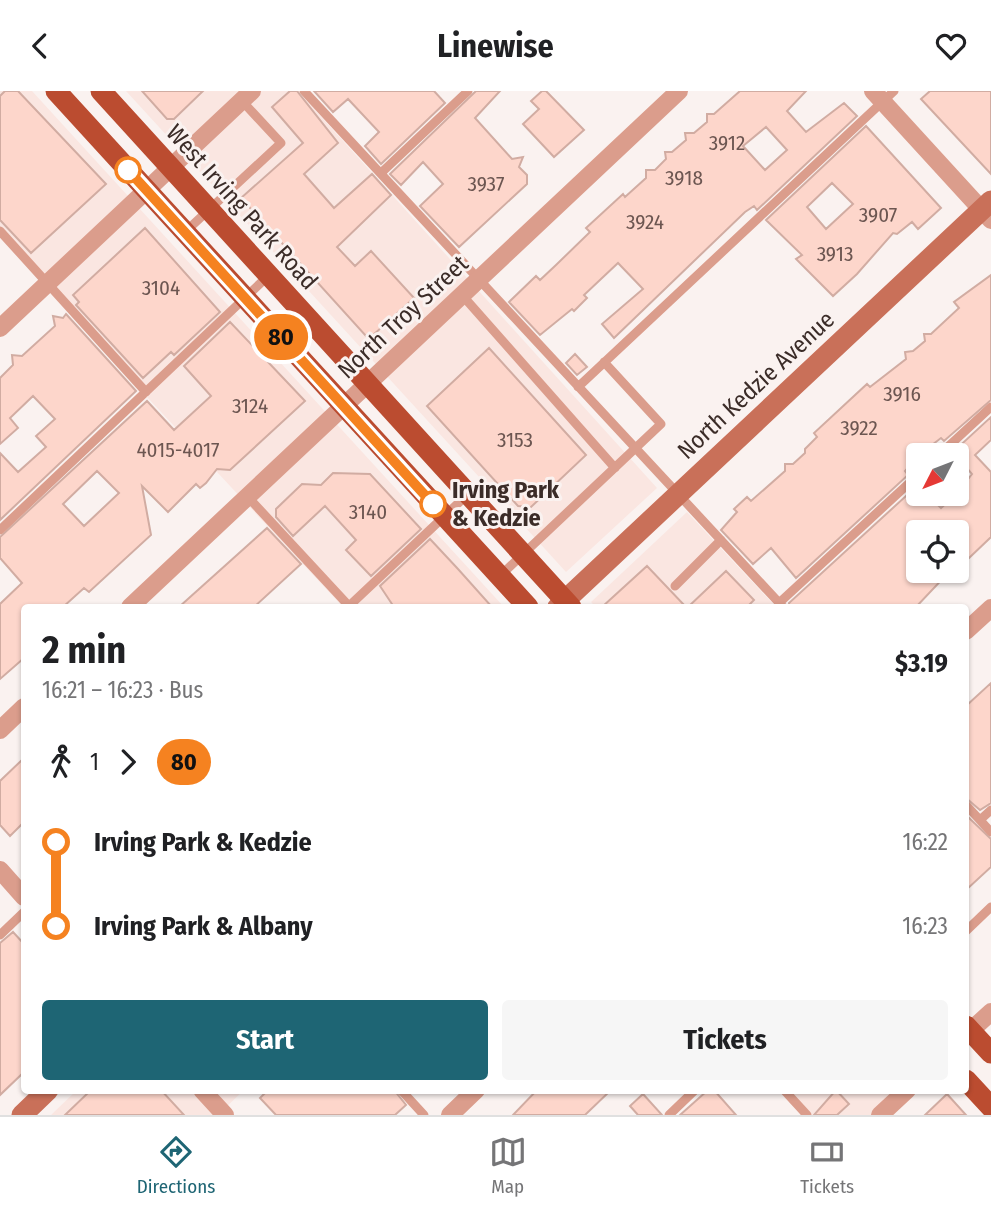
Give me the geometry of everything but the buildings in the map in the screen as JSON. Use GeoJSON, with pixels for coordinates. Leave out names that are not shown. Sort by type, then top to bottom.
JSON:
{"type":"FeatureCollection","features":[{"type":"Feature","properties":{"kind":"main road"},"geometry":{"type":"LineString","coordinates":[[56,91],[525,604]]}},
{"type":"Feature","properties":{"kind":"main road","name":"West Irving Park Road"},"geometry":{"type":"LineString","coordinates":[[101,91],[468,494],[564,604]]}},
{"type":"Feature","properties":{"kind":"main road","name":"North Kedzie Avenue"},"geometry":{"type":"LineString","coordinates":[[566,604],[678,494],[988,210]]}},
{"type":"Feature","properties":{"kind":"main road"},"geometry":{"type":"LineString","coordinates":[[969,1032],[991,1053]]}},
{"type":"Feature","properties":{"kind":"main road"},"geometry":{"type":"LineString","coordinates":[[969,1083],[991,1107]]}},
{"type":"Feature","properties":{"kind":"main road"},"geometry":{"type":"LineString","coordinates":[[22,1115],[44,1094]]}},
{"type":"Feature","properties":{"kind":"street","name":"North Troy Street"},"geometry":{"type":"LineString","coordinates":[[133,604],[679,91]]}},
{"type":"Feature","properties":{"kind":"street"},"geometry":{"type":"LineString","coordinates":[[883,94],[988,210]]}},
{"type":"Feature","properties":{"kind":"street"},"geometry":{"type":"LineString","coordinates":[[0,328],[247,96]]}},
{"type":"Feature","properties":{"kind":"street"},"geometry":{"type":"LineString","coordinates":[[969,628],[991,608]]}},
{"type":"Feature","properties":{"kind":"street"},"geometry":{"type":"LineString","coordinates":[[0,730],[21,710]]}},
{"type":"Feature","properties":{"kind":"street"},"geometry":{"type":"LineString","coordinates":[[0,870],[21,894]]}},
{"type":"Feature","properties":{"kind":"street"},"geometry":{"type":"LineString","coordinates":[[969,1030],[991,1012]]}},
{"type":"Feature","properties":{"kind":"street"},"geometry":{"type":"LineString","coordinates":[[206,1094],[225,1115]]}},
{"type":"Feature","properties":{"kind":"street"},"geometry":{"type":"LineString","coordinates":[[450,1115],[472,1094]]}},
{"type":"Feature","properties":{"kind":"street"},"geometry":{"type":"LineString","coordinates":[[880,1115],[903,1094]]}},
{"type":"Feature","properties":{"kind":"lane"},"geometry":{"type":"LineString","coordinates":[[304,91],[780,604]]}},
{"type":"Feature","properties":{"kind":"lane"},"geometry":{"type":"LineString","coordinates":[[381,173],[468,91]]}},
{"type":"Feature","properties":{"kind":"lane"},"geometry":{"type":"LineString","coordinates":[[578,387],[883,94]]}},
{"type":"Feature","properties":{"kind":"lane"},"geometry":{"type":"LineString","coordinates":[[185,232],[281,143],[247,96]]}},
{"type":"Feature","properties":{"kind":"lane"},"geometry":{"type":"LineString","coordinates":[[0,231],[146,392]]}},
{"type":"Feature","properties":{"kind":"lane"},"geometry":{"type":"LineString","coordinates":[[0,530],[268,276]]}},
{"type":"Feature","properties":{"kind":"lane"},"geometry":{"type":"LineString","coordinates":[[462,295],[615,468]]}},
{"type":"Feature","properties":{"kind":"lane"},"geometry":{"type":"LineString","coordinates":[[500,576],[662,425],[604,362]]}},
{"type":"Feature","properties":{"kind":"lane"},"geometry":{"type":"LineString","coordinates":[[952,443],[991,407]]}},
{"type":"Feature","properties":{"kind":"lane"},"geometry":{"type":"LineString","coordinates":[[782,604],[906,486]]}},
{"type":"Feature","properties":{"kind":"lane"},"geometry":{"type":"LineString","coordinates":[[350,604],[468,494]]}},
{"type":"Feature","properties":{"kind":"lane"},"geometry":{"type":"LineString","coordinates":[[247,496],[346,604]]}},
{"type":"Feature","properties":{"kind":"lane"},"geometry":{"type":"LineString","coordinates":[[675,586],[720,540]]}},
{"type":"Feature","properties":{"kind":"lane"},"geometry":{"type":"LineString","coordinates":[[969,808],[991,832]]}},
{"type":"Feature","properties":{"kind":"lane"},"geometry":{"type":"LineString","coordinates":[[980,820],[991,810]]}},
{"type":"Feature","properties":{"kind":"lane"},"geometry":{"type":"LineString","coordinates":[[969,928],[991,907]]}},
{"type":"Feature","properties":{"kind":"lane"},"geometry":{"type":"LineString","coordinates":[[0,935],[21,915]]}},
{"type":"Feature","properties":{"kind":"lane"},"geometry":{"type":"LineString","coordinates":[[405,1094],[424,1115]]}},
{"type":"Feature","properties":{"kind":"lane"},"geometry":{"type":"LineString","coordinates":[[669,1115],[691,1094]]}},
{"type":"Feature","properties":{"kind":"lane"},"geometry":{"type":"LineString","coordinates":[[788,1094],[807,1115]]}},
{"type":"Feature","properties":{"kind":"shaded area"},"geometry":{"type":"Polygon","coordinates":[[[0,91],[32,91],[501,604],[340,604],[147,397],[151,392],[0,227],[0,91]]]}},
{"type":"Feature","properties":{"kind":"shaded area"},"geometry":{"type":"Polygon","coordinates":[[[126,91],[298,91],[657,488],[566,572],[126,91]]]}},
{"type":"Feature","properties":{"kind":"shaded area"},"geometry":{"type":"Polygon","coordinates":[[[687,512],[773,604],[593,604],[591,602],[687,512]]]}},
{"type":"Feature","properties":{"kind":"shaded area"},"geometry":{"type":"Polygon","coordinates":[[[73,1094],[240,1094],[221,1112],[223,1115],[51,1115],[73,1094]]]}},
{"type":"Feature","properties":{"kind":"shaded area"},"geometry":{"type":"Polygon","coordinates":[[[787,1094],[899,1094],[877,1115],[807,1115],[787,1094]]]}},
{"type":"Feature","properties":{"kind":"bus line","name":"80"},"geometry":{"type":"LineString","coordinates":[[128,170],[433,504]]}},
{"type":"Feature","properties":{"kind":"place","name":"Irving Park & Kedzie"},"geometry":{"type":"Point","coordinates":[433,504]}}]}
